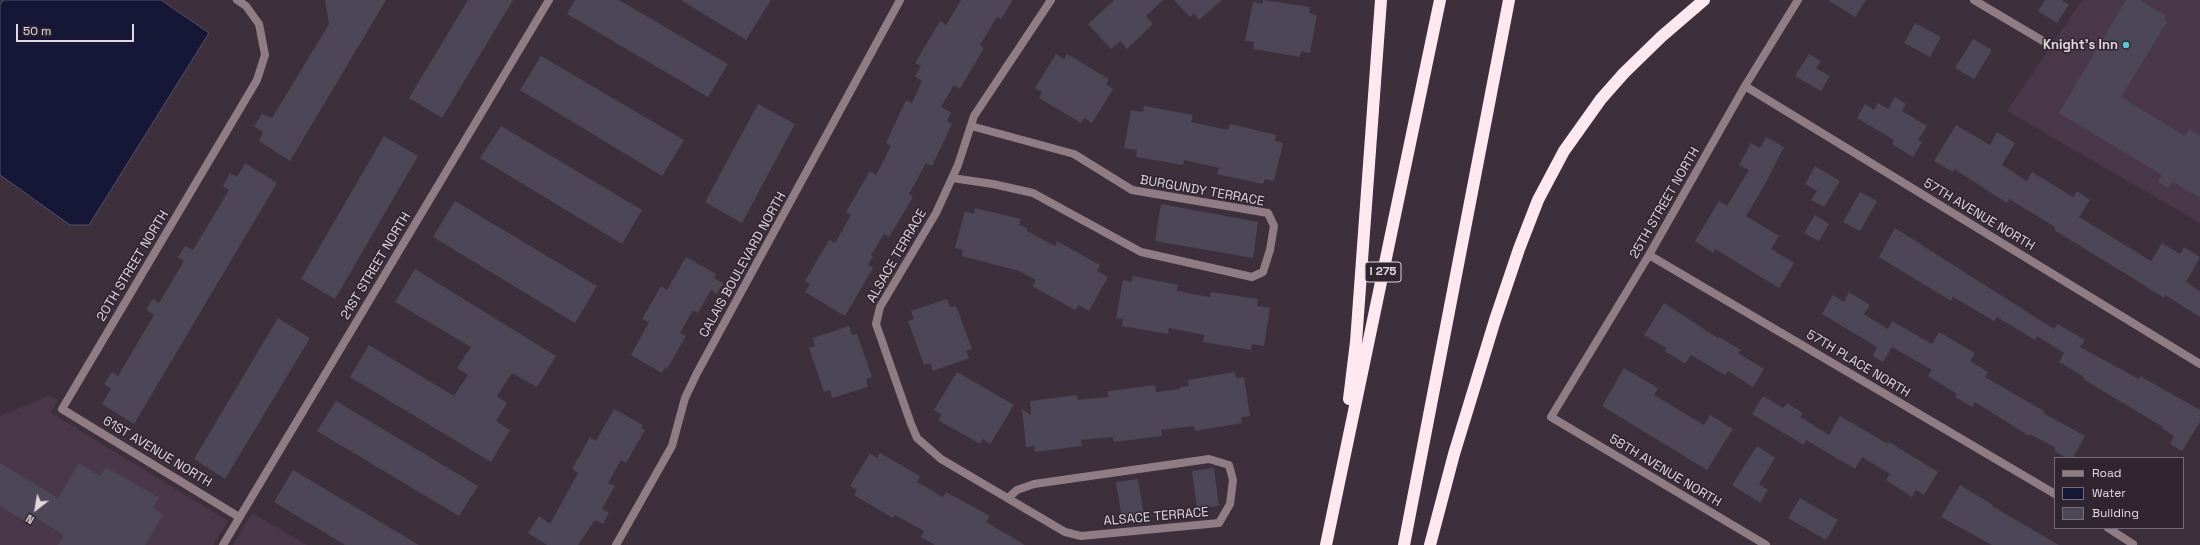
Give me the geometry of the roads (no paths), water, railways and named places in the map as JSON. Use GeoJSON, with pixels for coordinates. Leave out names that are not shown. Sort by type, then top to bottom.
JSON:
{"type":"FeatureCollection","features":[{"type":"Feature","properties":{"kind":"highway"},"geometry":{"type":"LineString","coordinates":[[1341,471],[1356,342],[1381,0]]}},
{"type":"Feature","properties":{"kind":"highway","name":"I 275"},"geometry":{"type":"LineString","coordinates":[[1326,545],[1440,0]]}},
{"type":"Feature","properties":{"kind":"highway"},"geometry":{"type":"LineString","coordinates":[[1404,545],[1509,0]]}},
{"type":"Feature","properties":{"kind":"highway"},"geometry":{"type":"LineString","coordinates":[[1430,545],[1454,454],[1495,320],[1518,249],[1538,200],[1564,152],[1601,99],[1624,73],[1661,37],[1704,0]]}},
{"type":"Feature","properties":{"kind":"street","name":"20TH STREET NORTH"},"geometry":{"type":"LineString","coordinates":[[62,408],[257,80],[266,55],[259,24],[246,6],[237,0]]}},
{"type":"Feature","properties":{"kind":"street","name":"21ST STREET NORTH"},"geometry":{"type":"LineString","coordinates":[[223,545],[549,0]]}},
{"type":"Feature","properties":{"kind":"street","name":"CALAIS BOULEVARD NORTH"},"geometry":{"type":"LineString","coordinates":[[616,545],[672,446],[685,398],[697,373],[900,0]]}},
{"type":"Feature","properties":{"kind":"street","name":"ALSACE TERRACE"},"geometry":{"type":"LineString","coordinates":[[1008,498],[1017,490],[1034,484],[1209,459],[1229,465],[1233,480],[1230,504],[1219,523],[1081,536],[1065,532],[941,459],[916,438],[876,324],[880,307],[936,213],[952,178],[974,116],[1050,0]]}},
{"type":"Feature","properties":{"kind":"street","name":"25TH STREET NORTH"},"geometry":{"type":"LineString","coordinates":[[1551,417],[1649,255],[1745,86],[1798,0]]}},
{"type":"Feature","properties":{"kind":"street"},"geometry":{"type":"LineString","coordinates":[[1974,0],[2043,41]]}},
{"type":"Feature","properties":{"kind":"street","name":"57TH AVENUE NORTH"},"geometry":{"type":"LineString","coordinates":[[1745,86],[2200,364]]}},
{"type":"Feature","properties":{"kind":"street","name":"BURGUNDY TERRACE"},"geometry":{"type":"LineString","coordinates":[[952,178],[993,184],[1033,193],[1141,252],[1252,277],[1263,272],[1270,250],[1274,226],[1268,214],[1132,190],[1074,154],[971,126]]}},
{"type":"Feature","properties":{"kind":"street","name":"57TH PLACE NORTH"},"geometry":{"type":"LineString","coordinates":[[1649,255],[2054,493]]}},
{"type":"Feature","properties":{"kind":"street","name":"61ST AVENUE NORTH"},"geometry":{"type":"LineString","coordinates":[[62,408],[239,517]]}},
{"type":"Feature","properties":{"kind":"street","name":"58TH AVENUE NORTH"},"geometry":{"type":"LineString","coordinates":[[1551,417],[1766,545]]}},
{"type":"Feature","properties":{"kind":"street"},"geometry":{"type":"LineString","coordinates":[[2110,529],[2133,544]]}},
{"type":"Feature","properties":{"kind":"water"},"geometry":{"type":"Polygon","coordinates":[[[3,0],[161,0],[209,33],[89,225],[70,225],[0,175],[0,5],[3,0]]]}},
{"type":"Feature","properties":{"kind":"place","name":"Knight's Inn"},"geometry":{"type":"Point","coordinates":[2126,45]}}]}
